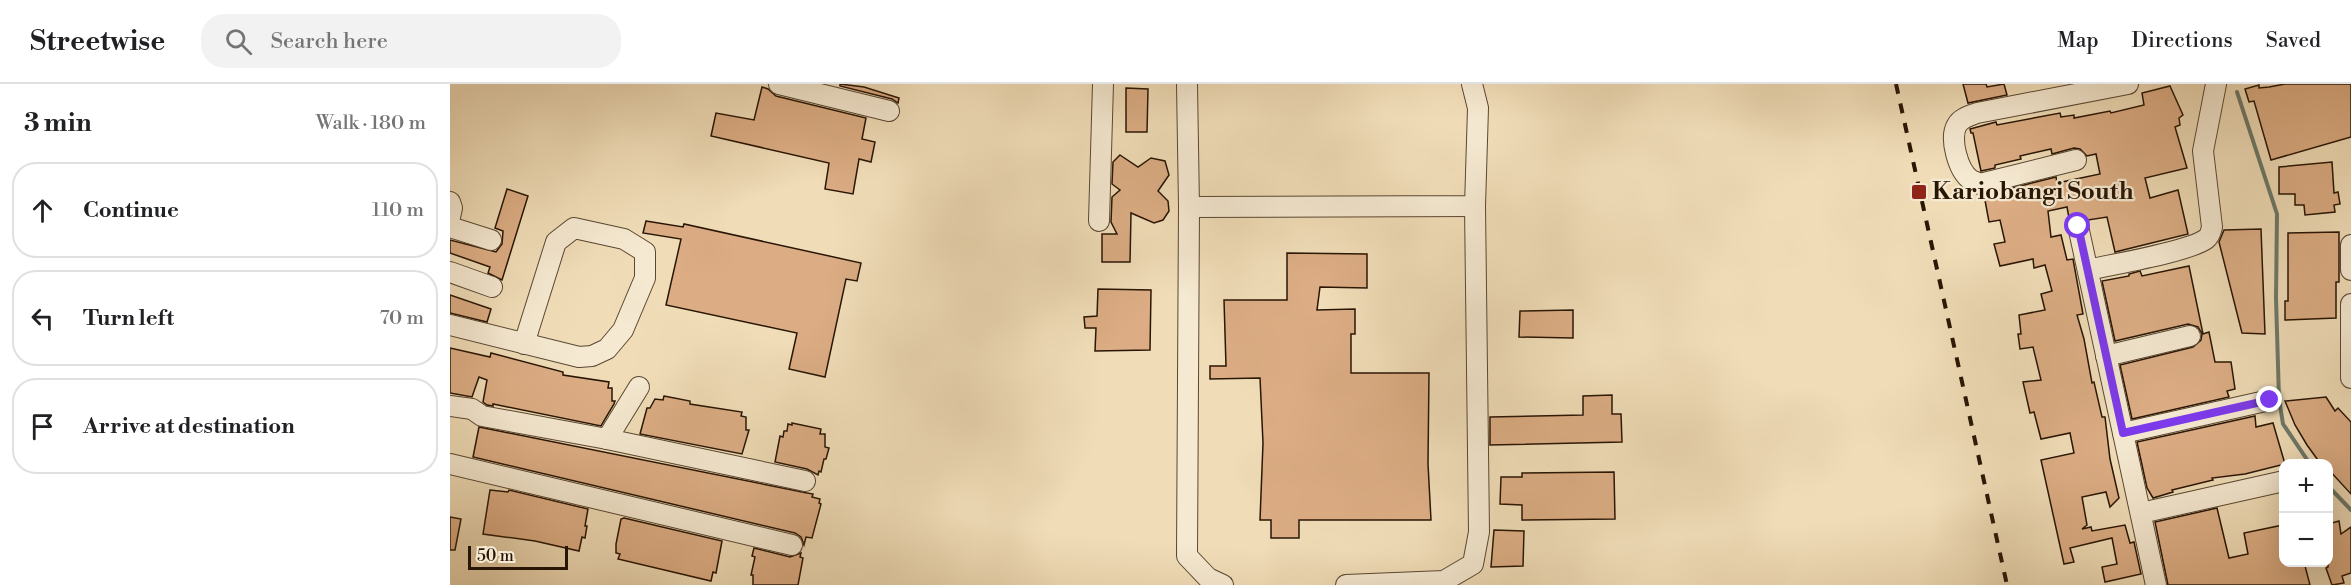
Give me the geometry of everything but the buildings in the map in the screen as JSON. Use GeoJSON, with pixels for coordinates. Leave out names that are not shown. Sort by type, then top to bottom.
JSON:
{"type":"FeatureCollection","features":[{"type":"Feature","properties":{"kind":"street"},"geometry":{"type":"LineString","coordinates":[[779,84],[890,111]]}},
{"type":"Feature","properties":{"kind":"street"},"geometry":{"type":"LineString","coordinates":[[1099,221],[1103,84]]}},
{"type":"Feature","properties":{"kind":"street"},"geometry":{"type":"LineString","coordinates":[[1187,84],[1188,556],[1208,578],[1223,585]]}},
{"type":"Feature","properties":{"kind":"street"},"geometry":{"type":"LineString","coordinates":[[1346,585],[1444,581],[1473,564],[1479,532],[1475,206],[1478,108],[1472,84]]}},
{"type":"Feature","properties":{"kind":"street"},"geometry":{"type":"LineString","coordinates":[[2076,160],[1980,184],[1970,179],[1962,169],[1954,144],[1954,132],[1958,123],[1964,118],[1977,113],[2128,84]]}},
{"type":"Feature","properties":{"kind":"street"},"geometry":{"type":"LineString","coordinates":[[2088,270],[2189,247],[2207,239],[2212,227],[2203,151],[2216,84]]}},
{"type":"Feature","properties":{"kind":"street"},"geometry":{"type":"LineString","coordinates":[[450,202],[452,208],[450,217]]}},
{"type":"Feature","properties":{"kind":"street"},"geometry":{"type":"LineString","coordinates":[[1189,207],[1475,206]]}},
{"type":"Feature","properties":{"kind":"street"},"geometry":{"type":"LineString","coordinates":[[2078,226],[2156,585]]}},
{"type":"Feature","properties":{"kind":"street"},"geometry":{"type":"LineString","coordinates":[[450,227],[491,240]]}},
{"type":"Feature","properties":{"kind":"street"},"geometry":{"type":"LineString","coordinates":[[450,326],[524,344],[579,357],[592,356],[607,349],[623,330],[645,278],[645,252],[624,240],[574,228],[556,242],[524,344]]}},
{"type":"Feature","properties":{"kind":"street"},"geometry":{"type":"LineString","coordinates":[[2351,245],[2351,270]]}},
{"type":"Feature","properties":{"kind":"street"},"geometry":{"type":"LineString","coordinates":[[450,272],[492,287]]}},
{"type":"Feature","properties":{"kind":"street"},"geometry":{"type":"LineString","coordinates":[[2351,303],[2351,378]]}},
{"type":"Feature","properties":{"kind":"street"},"geometry":{"type":"LineString","coordinates":[[2106,356],[2190,336]]}},
{"type":"Feature","properties":{"kind":"street"},"geometry":{"type":"LineString","coordinates":[[607,439],[639,387]]}},
{"type":"Feature","properties":{"kind":"street"},"geometry":{"type":"LineString","coordinates":[[2123,433],[2270,400]]}},
{"type":"Feature","properties":{"kind":"street"},"geometry":{"type":"LineString","coordinates":[[450,406],[472,409],[482,416],[805,480]]}},
{"type":"Feature","properties":{"kind":"street"},"geometry":{"type":"LineString","coordinates":[[450,464],[792,544]]}},
{"type":"Feature","properties":{"kind":"street"},"geometry":{"type":"LineString","coordinates":[[2141,513],[2279,482]]}},
{"type":"Feature","properties":{"kind":"waterway"},"geometry":{"type":"LineString","coordinates":[[2237,92],[2277,214],[2276,298],[2279,399],[2283,424],[2307,459]]}},
{"type":"Feature","properties":{"kind":"waterway"},"geometry":{"type":"LineString","coordinates":[[2333,491],[2351,510]]}},
{"type":"Feature","properties":{"kind":"railway"},"geometry":{"type":"LineString","coordinates":[[1896,84],[2007,585]]}},
{"type":"Feature","properties":{"kind":"place","name":"Kariobangi South"},"geometry":{"type":"Point","coordinates":[1919,192]}},
{"type":"Feature","properties":{"kind":"route"},"geometry":{"type":"LineString","coordinates":[[2078,226],[2123,433],[2270,400]]}}]}
